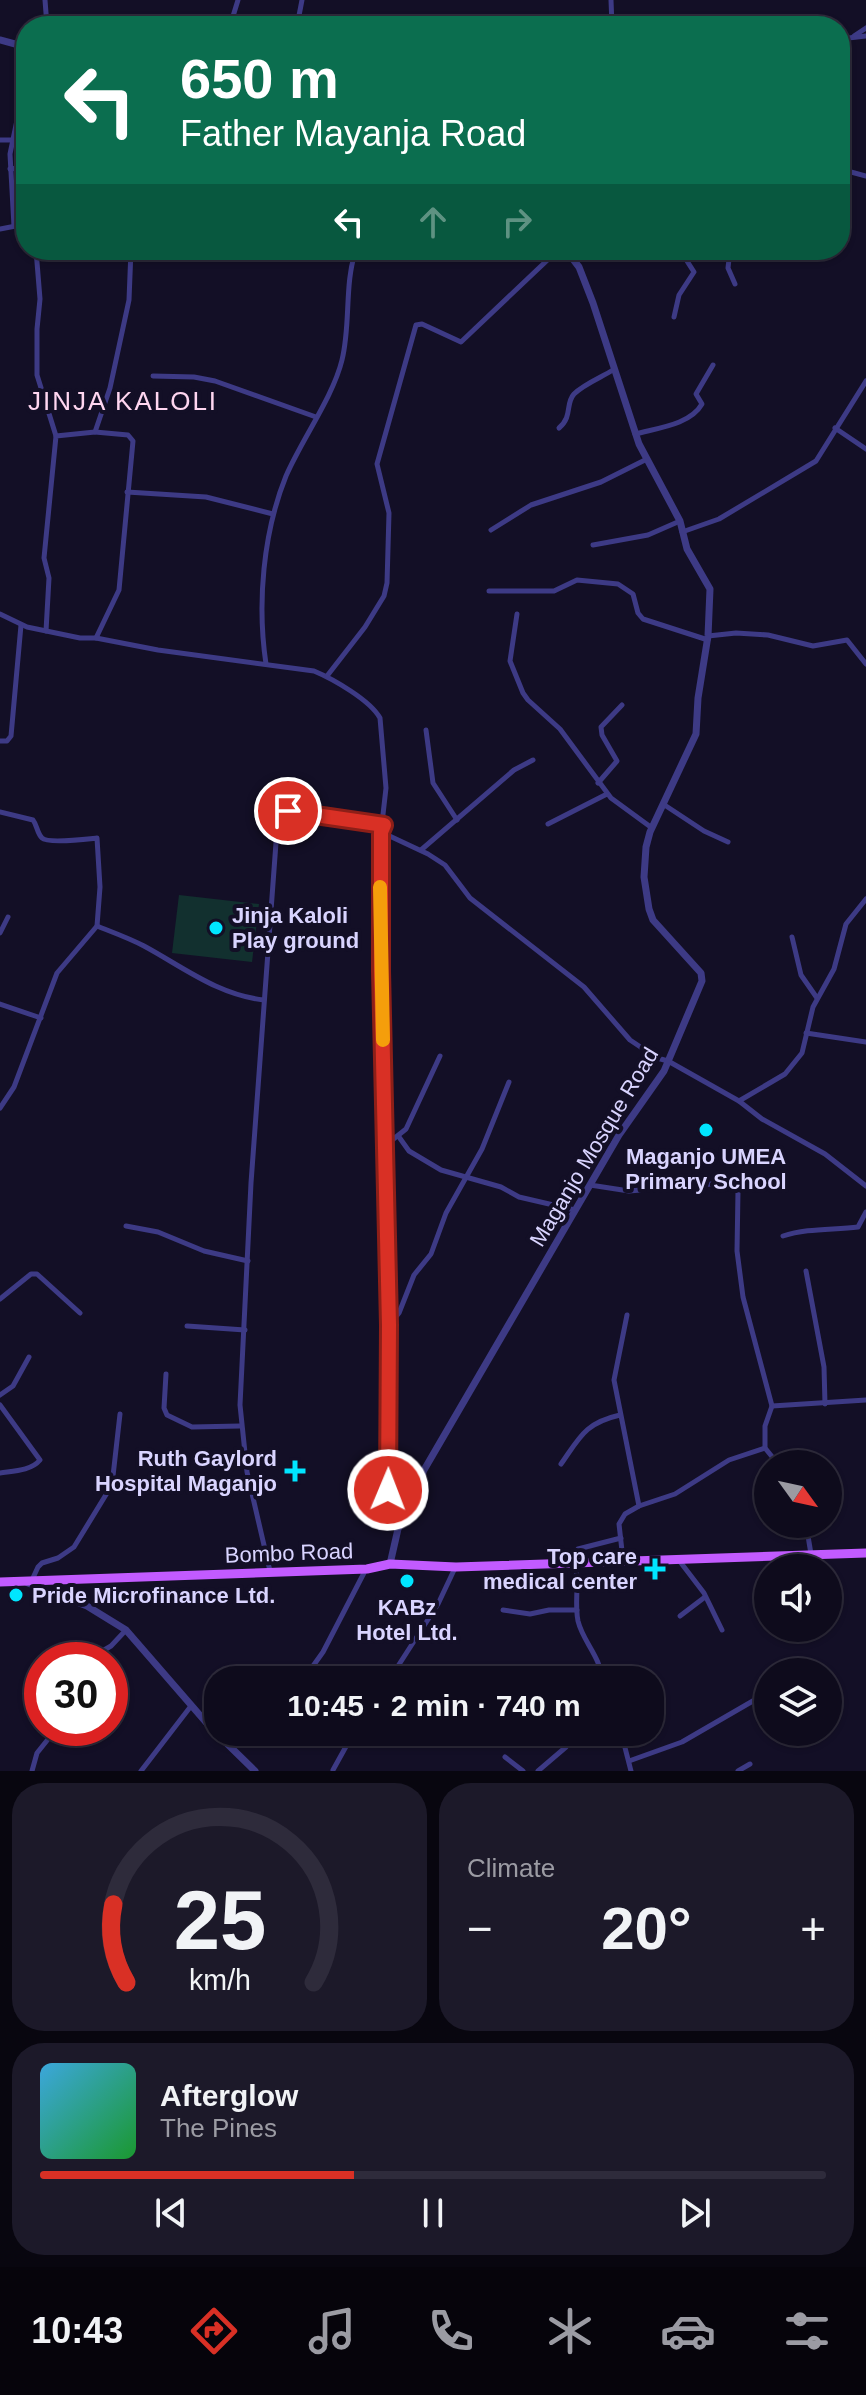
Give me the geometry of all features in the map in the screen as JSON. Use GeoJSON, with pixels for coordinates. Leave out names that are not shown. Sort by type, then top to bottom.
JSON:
{"type":"FeatureCollection","features":[{"type":"Feature","properties":{"kind":"main road","name":"Bombo Road"},"geometry":{"type":"LineString","coordinates":[[811,1554],[866,1553]]}},
{"type":"Feature","properties":{"kind":"main road","name":"Bombo Road"},"geometry":{"type":"LineString","coordinates":[[0,1582],[367,1569],[390,1564],[456,1567],[754,1556]]}},
{"type":"Feature","properties":{"kind":"street"},"geometry":{"type":"LineString","coordinates":[[854,36],[866,28]]}},
{"type":"Feature","properties":{"kind":"street"},"geometry":{"type":"LineString","coordinates":[[850,37],[866,36]]}},
{"type":"Feature","properties":{"kind":"street"},"geometry":{"type":"LineString","coordinates":[[0,229],[14,226],[10,169],[16,128]]}},
{"type":"Feature","properties":{"kind":"street"},"geometry":{"type":"LineString","coordinates":[[0,140],[13,140]]}},
{"type":"Feature","properties":{"kind":"street"},"geometry":{"type":"LineString","coordinates":[[10,169],[16,168]]}},
{"type":"Feature","properties":{"kind":"street"},"geometry":{"type":"LineString","coordinates":[[37,260],[40,299],[36,368],[56,436],[44,558],[49,578],[46,631]]}},
{"type":"Feature","properties":{"kind":"street"},"geometry":{"type":"LineString","coordinates":[[95,432],[110,388],[129,300],[131,260]]}},
{"type":"Feature","properties":{"kind":"street"},"geometry":{"type":"LineString","coordinates":[[266,664],[262,637],[263,606],[273,514],[286,476],[342,361],[355,260]]}},
{"type":"Feature","properties":{"kind":"street"},"geometry":{"type":"LineString","coordinates":[[327,676],[365,627],[384,596],[389,513],[377,464],[416,325],[422,324],[461,342],[547,260]]}},
{"type":"Feature","properties":{"kind":"street","name":"Maganjo Mosque Road"},"geometry":{"type":"LineString","coordinates":[[390,1564],[398,1529],[439,1444],[589,1185],[632,1115],[664,1071],[702,981],[701,973],[653,920],[643,863],[652,828],[696,734],[698,698],[708,638],[710,589],[687,549],[680,521],[635,434],[604,334],[574,260]]}},
{"type":"Feature","properties":{"kind":"street"},"geometry":{"type":"LineString","coordinates":[[674,317],[679,295],[694,272],[686,260]]}},
{"type":"Feature","properties":{"kind":"street"},"geometry":{"type":"LineString","coordinates":[[729,260],[728,268],[735,284]]}},
{"type":"Feature","properties":{"kind":"street"},"geometry":{"type":"LineString","coordinates":[[635,434],[680,422],[702,407],[696,394],[713,365]]}},
{"type":"Feature","properties":{"kind":"street"},"geometry":{"type":"LineString","coordinates":[[559,428],[568,418],[570,401],[576,392],[613,370]]}},
{"type":"Feature","properties":{"kind":"street"},"geometry":{"type":"LineString","coordinates":[[153,376],[215,381],[316,417]]}},
{"type":"Feature","properties":{"kind":"street"},"geometry":{"type":"LineString","coordinates":[[682,532],[719,519],[816,461],[866,381]]}},
{"type":"Feature","properties":{"kind":"street"},"geometry":{"type":"LineString","coordinates":[[835,428],[866,449]]}},
{"type":"Feature","properties":{"kind":"street"},"geometry":{"type":"LineString","coordinates":[[56,436],[95,432],[131,437],[119,590],[96,638]]}},
{"type":"Feature","properties":{"kind":"street"},"geometry":{"type":"LineString","coordinates":[[491,530],[531,505],[601,482],[647,459]]}},
{"type":"Feature","properties":{"kind":"street"},"geometry":{"type":"LineString","coordinates":[[127,492],[206,497],[273,514]]}},
{"type":"Feature","properties":{"kind":"street"},"geometry":{"type":"LineString","coordinates":[[593,545],[648,535],[680,521]]}},
{"type":"Feature","properties":{"kind":"street"},"geometry":{"type":"LineString","coordinates":[[489,591],[554,591],[577,580],[618,584],[633,594],[638,613],[643,619],[708,638],[736,633],[768,635],[813,646],[847,640],[866,664]]}},
{"type":"Feature","properties":{"kind":"street"},"geometry":{"type":"LineString","coordinates":[[0,614],[21,625],[46,631],[314,671],[327,676],[371,707],[380,718],[386,788],[380,916],[389,1325],[388,1490],[398,1529]]}},
{"type":"Feature","properties":{"kind":"street"},"geometry":{"type":"LineString","coordinates":[[517,614],[510,661],[528,700],[560,729],[607,794],[629,814],[652,828]]}},
{"type":"Feature","properties":{"kind":"street"},"geometry":{"type":"LineString","coordinates":[[0,741],[7,741],[11,736],[21,625]]}},
{"type":"Feature","properties":{"kind":"street"},"geometry":{"type":"LineString","coordinates":[[598,783],[617,761],[602,735],[601,727],[622,705]]}},
{"type":"Feature","properties":{"kind":"street"},"geometry":{"type":"LineString","coordinates":[[426,730],[433,783],[457,820]]}},
{"type":"Feature","properties":{"kind":"street"},"geometry":{"type":"LineString","coordinates":[[420,851],[514,770],[533,760]]}},
{"type":"Feature","properties":{"kind":"street"},"geometry":{"type":"LineString","coordinates":[[548,824],[607,794]]}},
{"type":"Feature","properties":{"kind":"street"},"geometry":{"type":"LineString","coordinates":[[663,804],[704,831],[728,842]]}},
{"type":"Feature","properties":{"kind":"street"},"geometry":{"type":"LineString","coordinates":[[0,812],[33,820],[42,838],[48,841],[97,838],[100,887],[97,926],[57,973],[14,1087],[0,1108]]}},
{"type":"Feature","properties":{"kind":"street"},"geometry":{"type":"LineString","coordinates":[[270,1571],[247,1472],[240,1426],[251,1183],[277,829],[282,812],[324,815],[383,829],[445,865],[470,898],[584,987],[630,1040],[825,1154],[866,1186]]}},
{"type":"Feature","properties":{"kind":"street"},"geometry":{"type":"LineString","coordinates":[[739,1101],[785,1074],[796,1063],[804,1047],[817,998],[834,969],[846,924],[866,899]]}},
{"type":"Feature","properties":{"kind":"street"},"geometry":{"type":"LineString","coordinates":[[0,933],[8,917]]}},
{"type":"Feature","properties":{"kind":"street"},"geometry":{"type":"LineString","coordinates":[[97,926],[141,944],[213,985],[248,998],[264,1000]]}},
{"type":"Feature","properties":{"kind":"street"},"geometry":{"type":"LineString","coordinates":[[792,937],[801,975],[817,998]]}},
{"type":"Feature","properties":{"kind":"street"},"geometry":{"type":"LineString","coordinates":[[0,1004],[41,1018]]}},
{"type":"Feature","properties":{"kind":"street"},"geometry":{"type":"LineString","coordinates":[[806,1033],[866,1042]]}},
{"type":"Feature","properties":{"kind":"street"},"geometry":{"type":"LineString","coordinates":[[385,1146],[406,1129],[440,1056]]}},
{"type":"Feature","properties":{"kind":"street"},"geometry":{"type":"LineString","coordinates":[[389,1325],[399,1313],[414,1275],[431,1254],[446,1213],[482,1149],[509,1082]]}},
{"type":"Feature","properties":{"kind":"street"},"geometry":{"type":"LineString","coordinates":[[399,1137],[409,1151],[441,1170],[501,1187],[519,1197],[575,1210]]}},
{"type":"Feature","properties":{"kind":"street"},"geometry":{"type":"LineString","coordinates":[[589,1185],[629,1191],[735,1182],[738,1191],[737,1251],[743,1297],[772,1406],[765,1426],[765,1448],[729,1460],[667,1498],[639,1506],[621,1520],[623,1560]]}},
{"type":"Feature","properties":{"kind":"street"},"geometry":{"type":"LineString","coordinates":[[783,1236],[803,1230],[858,1227],[866,1212]]}},
{"type":"Feature","properties":{"kind":"street"},"geometry":{"type":"LineString","coordinates":[[126,1226],[158,1232],[204,1251],[248,1261]]}},
{"type":"Feature","properties":{"kind":"street"},"geometry":{"type":"LineString","coordinates":[[806,1271],[824,1367],[825,1404]]}},
{"type":"Feature","properties":{"kind":"street"},"geometry":{"type":"LineString","coordinates":[[0,1299],[31,1274],[37,1274],[80,1313]]}},
{"type":"Feature","properties":{"kind":"street"},"geometry":{"type":"LineString","coordinates":[[627,1315],[614,1380],[631,1453],[639,1506]]}},
{"type":"Feature","properties":{"kind":"street"},"geometry":{"type":"LineString","coordinates":[[187,1326],[245,1330]]}},
{"type":"Feature","properties":{"kind":"street"},"geometry":{"type":"LineString","coordinates":[[0,1395],[13,1386],[29,1357]]}},
{"type":"Feature","properties":{"kind":"street"},"geometry":{"type":"LineString","coordinates":[[166,1374],[164,1408],[167,1415],[192,1427],[240,1426]]}},
{"type":"Feature","properties":{"kind":"street"},"geometry":{"type":"LineString","coordinates":[[772,1406],[866,1400]]}},
{"type":"Feature","properties":{"kind":"street"},"geometry":{"type":"LineString","coordinates":[[0,1405],[40,1460],[26,1469],[0,1473]]}},
{"type":"Feature","properties":{"kind":"street"},"geometry":{"type":"LineString","coordinates":[[120,1414],[113,1476],[107,1493],[74,1547],[58,1558],[42,1563],[27,1580],[87,1606],[126,1630],[191,1706],[255,1771]]}},
{"type":"Feature","properties":{"kind":"street"},"geometry":{"type":"LineString","coordinates":[[561,1464],[581,1433],[603,1420],[620,1415]]}},
{"type":"Feature","properties":{"kind":"street"},"geometry":{"type":"LineString","coordinates":[[600,1666],[580,1626],[577,1610],[579,1587],[572,1562],[578,1549],[621,1538]]}},
{"type":"Feature","properties":{"kind":"street"},"geometry":{"type":"LineString","coordinates":[[808,1538],[811,1554]]}},
{"type":"Feature","properties":{"kind":"street"},"geometry":{"type":"LineString","coordinates":[[677,1559],[705,1597],[722,1630]]}},
{"type":"Feature","properties":{"kind":"street"},"geometry":{"type":"LineString","coordinates":[[398,1666],[438,1604],[456,1567]]}},
{"type":"Feature","properties":{"kind":"street"},"geometry":{"type":"LineString","coordinates":[[313,1666],[367,1569]]}},
{"type":"Feature","properties":{"kind":"street"},"geometry":{"type":"LineString","coordinates":[[680,1616],[705,1597]]}},
{"type":"Feature","properties":{"kind":"street"},"geometry":{"type":"LineString","coordinates":[[503,1610],[530,1614],[577,1610]]}},
{"type":"Feature","properties":{"kind":"street"},"geometry":{"type":"LineString","coordinates":[[115,1642],[126,1630]]}},
{"type":"Feature","properties":{"kind":"street"},"geometry":{"type":"LineString","coordinates":[[629,1761],[682,1742],[754,1700]]}},
{"type":"Feature","properties":{"kind":"street"},"geometry":{"type":"LineString","coordinates":[[141,1771],[191,1706]]}},
{"type":"Feature","properties":{"kind":"street"},"geometry":{"type":"LineString","coordinates":[[32,1771],[37,1753],[43,1746]]}},
{"type":"Feature","properties":{"kind":"street"},"geometry":{"type":"LineString","coordinates":[[333,1770],[346,1746]]}},
{"type":"Feature","properties":{"kind":"street"},"geometry":{"type":"LineString","coordinates":[[538,1771],[567,1746]]}},
{"type":"Feature","properties":{"kind":"street"},"geometry":{"type":"LineString","coordinates":[[625,1746],[631,1771]]}},
{"type":"Feature","properties":{"kind":"street"},"geometry":{"type":"LineString","coordinates":[[505,1757],[523,1771]]}},
{"type":"Feature","properties":{"kind":"street"},"geometry":{"type":"LineString","coordinates":[[738,1771],[750,1764]]}},
{"type":"Feature","properties":{"kind":"green space","name":"Jinja Kaloli Play ground"},"geometry":{"type":"Polygon","coordinates":[[[179,895],[259,904],[252,962],[172,953],[179,895]]]}},
{"type":"Feature","properties":{"kind":"slow traffic"},"geometry":{"type":"LineString","coordinates":[[380,887],[383,1040]]}},
{"type":"Feature","properties":{"kind":"place","name":"Jinja Kaloli Play ground"},"geometry":{"type":"Point","coordinates":[216,928]}},
{"type":"Feature","properties":{"kind":"place","name":"Maganjo UMEA Primary School"},"geometry":{"type":"Point","coordinates":[706,1130]}},
{"type":"Feature","properties":{"kind":"place","name":"Ruth Gaylord Hospital Maganjo"},"geometry":{"type":"Point","coordinates":[295,1471]}},
{"type":"Feature","properties":{"kind":"place","name":"Top care medical center"},"geometry":{"type":"Point","coordinates":[655,1569]}},
{"type":"Feature","properties":{"kind":"place","name":"KABz Hotel Ltd."},"geometry":{"type":"Point","coordinates":[407,1581]}},
{"type":"Feature","properties":{"kind":"place","name":"Pride Microfinance Ltd."},"geometry":{"type":"Point","coordinates":[16,1595]}},
{"type":"Feature","properties":{"kind":"district","name":"JINJA KALOLI"},"geometry":{"type":"Point","coordinates":[123,401]}},
{"type":"Feature","properties":{"kind":"route"},"geometry":{"type":"LineString","coordinates":[[288,811],[384,825],[381,832],[380,916],[389,1325],[388,1490]]}}]}
